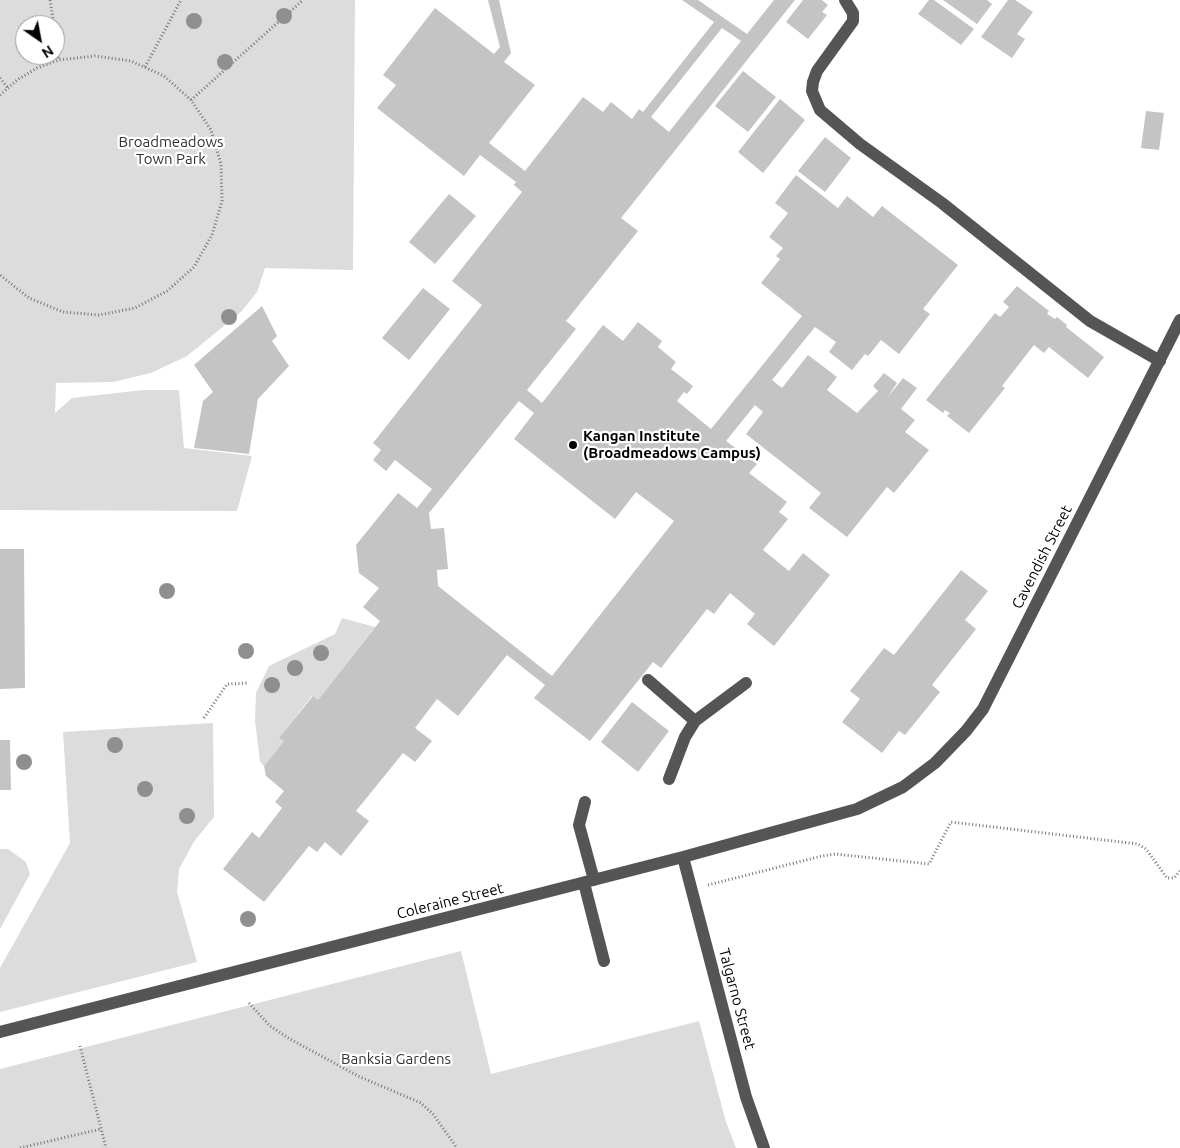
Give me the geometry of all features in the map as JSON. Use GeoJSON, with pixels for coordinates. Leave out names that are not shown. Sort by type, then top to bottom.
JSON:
{"type":"FeatureCollection","features":[{"type":"Feature","properties":{"kind":"street"},"geometry":{"type":"LineString","coordinates":[[845,0],[853,13],[853,21],[817,71],[812,82],[812,91],[820,110],[860,144],[942,203],[1090,321],[1160,361]]}},
{"type":"Feature","properties":{"kind":"street","name":"Cavendish Street"},"geometry":{"type":"LineString","coordinates":[[903,787],[935,763],[966,731],[982,709],[1180,320]]}},
{"type":"Feature","properties":{"kind":"street"},"geometry":{"type":"LineString","coordinates":[[648,680],[695,721]]}},
{"type":"Feature","properties":{"kind":"street"},"geometry":{"type":"LineString","coordinates":[[669,779],[685,737],[695,721],[746,682]]}},
{"type":"Feature","properties":{"kind":"street","name":"Coleraine Street"},"geometry":{"type":"LineString","coordinates":[[0,1032],[683,857],[857,810],[903,787]]}},
{"type":"Feature","properties":{"kind":"street"},"geometry":{"type":"LineString","coordinates":[[585,802],[579,825],[604,961]]}},
{"type":"Feature","properties":{"kind":"street","name":"Talgarno Street"},"geometry":{"type":"LineString","coordinates":[[683,857],[746,1097],[764,1148]]}},
{"type":"Feature","properties":{"kind":"path"},"geometry":{"type":"LineString","coordinates":[[50,0],[52,15]]}},
{"type":"Feature","properties":{"kind":"path"},"geometry":{"type":"LineString","coordinates":[[144,67],[181,0]]}},
{"type":"Feature","properties":{"kind":"path"},"geometry":{"type":"LineString","coordinates":[[191,100],[303,0]]}},
{"type":"Feature","properties":{"kind":"path"},"geometry":{"type":"LineString","coordinates":[[0,276],[29,298],[63,312],[99,315],[126,310],[135,308],[167,292],[194,267],[212,235],[222,201],[221,164],[211,130],[191,100],[164,76],[131,61],[95,56],[65,59]]}},
{"type":"Feature","properties":{"kind":"path"},"geometry":{"type":"LineString","coordinates":[[0,95],[37,68],[45,65]]}},
{"type":"Feature","properties":{"kind":"path"},"geometry":{"type":"LineString","coordinates":[[0,78],[8,88]]}},
{"type":"Feature","properties":{"kind":"path"},"geometry":{"type":"LineString","coordinates":[[204,718],[227,684],[249,683]]}},
{"type":"Feature","properties":{"kind":"path"},"geometry":{"type":"LineString","coordinates":[[691,890],[835,854],[929,864],[950,822],[1138,844],[1146,849],[1167,878],[1174,878],[1180,871]]}},
{"type":"Feature","properties":{"kind":"path"},"geometry":{"type":"LineString","coordinates":[[249,1003],[270,1026],[290,1039],[360,1077],[421,1103],[432,1114],[456,1148]]}},
{"type":"Feature","properties":{"kind":"path"},"geometry":{"type":"LineString","coordinates":[[80,1046],[106,1148]]}},
{"type":"Feature","properties":{"kind":"path"},"geometry":{"type":"LineString","coordinates":[[20,1148],[102,1129]]}},
{"type":"Feature","properties":{"kind":"green space","name":"Broadmeadows Town Park"},"geometry":{"type":"Polygon","coordinates":[[[0,0],[355,0],[353,270],[265,268],[257,292],[241,312],[187,356],[151,373],[113,382],[56,383],[55,413],[72,398],[143,390],[179,390],[184,448],[252,456],[237,511],[0,510],[0,0]]]}},
{"type":"Feature","properties":{"kind":"green space"},"geometry":{"type":"Polygon","coordinates":[[[342,618],[375,627],[318,700],[312,696],[280,737],[284,741],[264,766],[260,762],[255,720],[256,693],[269,666],[335,634],[342,618]]]}},
{"type":"Feature","properties":{"kind":"green space"},"geometry":{"type":"Polygon","coordinates":[[[213,723],[214,817],[195,840],[179,869],[177,892],[197,962],[0,1012],[0,968],[70,843],[63,732],[213,723]]]}},
{"type":"Feature","properties":{"kind":"green space"},"geometry":{"type":"Polygon","coordinates":[[[0,849],[8,849],[26,862],[30,874],[0,929],[0,849]]]}},
{"type":"Feature","properties":{"kind":"green space","name":"Banksia Gardens"},"geometry":{"type":"Polygon","coordinates":[[[461,951],[491,1074],[699,1021],[726,1122],[736,1148],[0,1148],[0,1069],[461,951]]]}},
{"type":"Feature","properties":{"kind":"building"},"geometry":{"type":"Polygon","coordinates":[[[488,0],[499,0],[511,53],[504,62],[535,85],[489,143],[525,171],[583,97],[603,112],[611,102],[632,119],[639,109],[643,112],[714,22],[682,0],[698,0],[747,34],[774,0],[795,0],[621,218],[638,231],[566,321],[576,329],[527,390],[542,403],[603,325],[623,341],[638,322],[662,341],[658,347],[676,362],[671,369],[693,386],[687,394],[684,392],[677,401],[711,429],[802,316],[761,283],[780,259],[776,256],[783,248],[769,237],[788,213],[775,203],[796,175],[838,208],[847,196],[873,217],[882,206],[958,265],[923,309],[930,314],[899,354],[881,340],[868,356],[865,354],[852,370],[829,352],[836,342],[815,327],[772,380],[782,388],[808,355],[837,377],[827,390],[857,413],[878,391],[873,386],[884,373],[897,383],[887,398],[903,378],[917,388],[901,409],[915,420],[905,432],[929,450],[894,493],[887,487],[847,537],[809,508],[821,493],[746,434],[763,412],[755,405],[726,441],[757,464],[749,473],[787,502],[779,512],[788,519],[763,550],[789,571],[803,553],[830,575],[774,646],[747,624],[755,614],[730,593],[714,614],[707,609],[661,668],[653,662],[590,741],[534,698],[545,685],[507,655],[458,716],[437,699],[415,728],[432,741],[415,762],[403,753],[356,811],[369,821],[341,856],[325,842],[317,852],[309,846],[264,902],[223,869],[252,832],[259,838],[282,808],[275,802],[284,791],[266,776],[264,766],[284,741],[279,738],[313,696],[318,700],[380,621],[363,607],[379,588],[359,573],[356,545],[398,493],[417,508],[432,489],[395,460],[386,471],[373,460],[381,450],[373,443],[482,305],[452,281],[522,192],[514,185],[516,182],[480,155],[464,176],[377,108],[396,85],[383,75],[435,8],[494,54],[500,47],[488,0]],[[722,28],[651,117],[669,132],[741,41],[722,28]],[[519,401],[429,513],[431,529],[444,528],[448,569],[437,570],[438,586],[552,676],[674,521],[636,492],[615,519],[514,439],[534,413],[519,401]]]}},
{"type":"Feature","properties":{"kind":"building"},"geometry":{"type":"Polygon","coordinates":[[[803,0],[822,0],[828,5],[822,12],[827,15],[808,39],[786,22],[803,0]]]}},
{"type":"Feature","properties":{"kind":"building"},"geometry":{"type":"Polygon","coordinates":[[[929,0],[934,0],[974,29],[961,45],[918,14],[929,0]]]}},
{"type":"Feature","properties":{"kind":"building"},"geometry":{"type":"Polygon","coordinates":[[[943,0],[987,0],[992,4],[977,24],[943,0]]]}},
{"type":"Feature","properties":{"kind":"building"},"geometry":{"type":"Polygon","coordinates":[[[1008,0],[1015,0],[1033,12],[1017,34],[1025,39],[1012,58],[981,37],[1008,0]]]}},
{"type":"Feature","properties":{"kind":"building"},"geometry":{"type":"Polygon","coordinates":[[[743,71],[776,97],[748,132],[715,106],[743,71]]]}},
{"type":"Feature","properties":{"kind":"building"},"geometry":{"type":"Polygon","coordinates":[[[780,99],[805,120],[763,173],[738,152],[780,99]]]}},
{"type":"Feature","properties":{"kind":"building"},"geometry":{"type":"Polygon","coordinates":[[[1146,111],[1164,113],[1159,150],[1141,148],[1146,111]]]}},
{"type":"Feature","properties":{"kind":"building"},"geometry":{"type":"Polygon","coordinates":[[[825,137],[851,158],[825,192],[798,171],[825,137]]]}},
{"type":"Feature","properties":{"kind":"building"},"geometry":{"type":"Polygon","coordinates":[[[449,194],[476,216],[435,264],[409,242],[449,194]]]}},
{"type":"Feature","properties":{"kind":"building"},"geometry":{"type":"Polygon","coordinates":[[[1017,286],[1049,311],[1047,314],[1055,319],[1057,317],[1067,325],[1066,327],[1104,357],[1088,378],[1049,347],[1044,353],[1034,345],[1002,386],[1005,388],[969,433],[947,416],[950,413],[945,410],[943,413],[926,400],[995,313],[1000,317],[1009,307],[1003,302],[1017,286]]]}},
{"type":"Feature","properties":{"kind":"building"},"geometry":{"type":"Polygon","coordinates":[[[423,288],[450,309],[409,360],[382,338],[423,288]]]}},
{"type":"Feature","properties":{"kind":"building"},"geometry":{"type":"Polygon","coordinates":[[[262,306],[277,336],[272,341],[289,366],[258,399],[249,454],[194,448],[203,401],[213,392],[194,365],[262,306]]]}},
{"type":"Feature","properties":{"kind":"building"},"geometry":{"type":"Polygon","coordinates":[[[0,549],[24,549],[25,688],[0,689],[0,549]]]}},
{"type":"Feature","properties":{"kind":"building"},"geometry":{"type":"Polygon","coordinates":[[[961,570],[988,591],[965,620],[976,629],[932,685],[940,692],[905,735],[899,731],[882,753],[842,722],[860,699],[850,691],[884,648],[894,655],[961,570]]]}},
{"type":"Feature","properties":{"kind":"building"},"geometry":{"type":"Polygon","coordinates":[[[632,702],[669,731],[638,772],[601,742],[632,702]]]}},
{"type":"Feature","properties":{"kind":"building"},"geometry":{"type":"Polygon","coordinates":[[[0,740],[10,740],[11,790],[0,790],[0,740]]]}},
{"type":"Feature","properties":{"kind":"place","name":"Kangan Institute (Broadmeadows Campus)"},"geometry":{"type":"Point","coordinates":[573,445]}}]}
